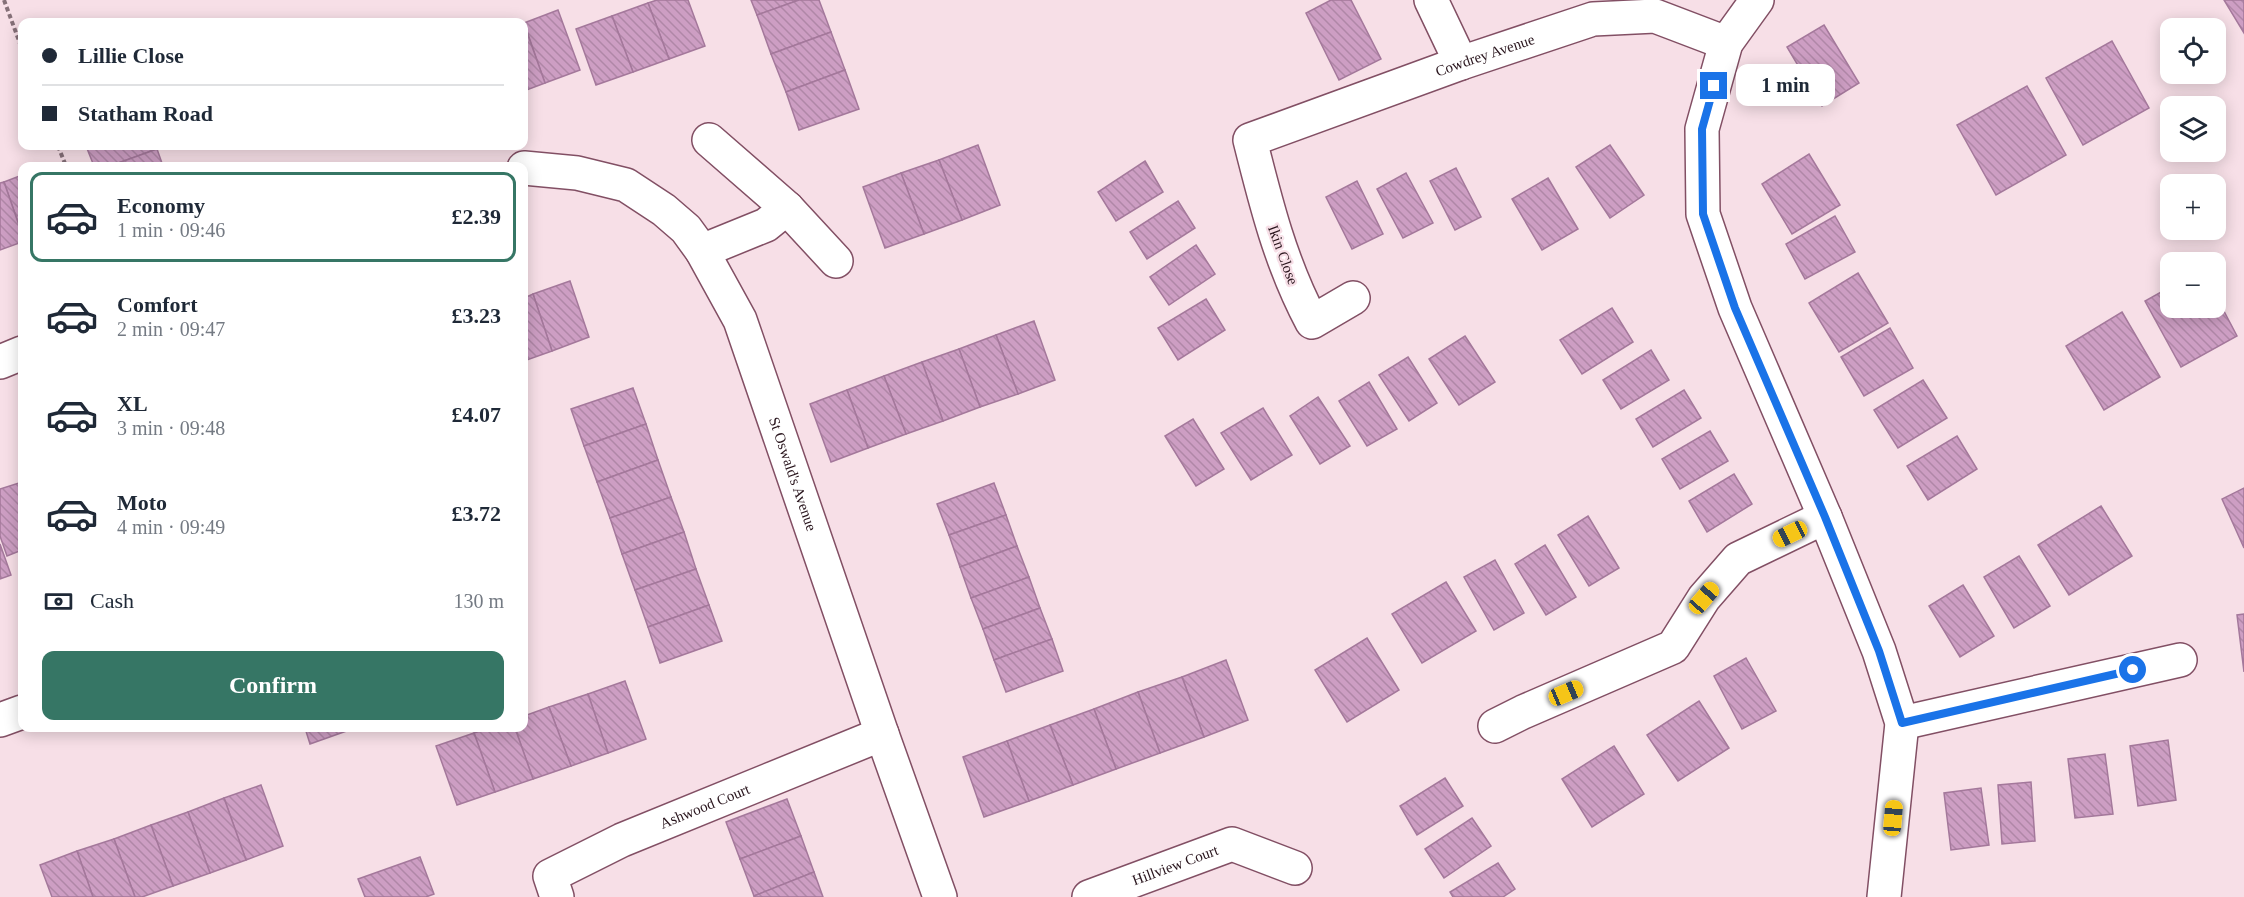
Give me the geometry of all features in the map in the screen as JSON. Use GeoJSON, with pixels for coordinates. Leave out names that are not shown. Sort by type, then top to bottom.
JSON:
{"type":"FeatureCollection","features":[{"type":"Feature","properties":{"kind":"street"},"geometry":{"type":"LineString","coordinates":[[1431,0],[1461,63]]}},
{"type":"Feature","properties":{"kind":"street"},"geometry":{"type":"LineString","coordinates":[[1757,0],[1726,43],[1702,129],[1703,214],[1735,308],[1825,517],[1879,651],[1902,723],[1884,897]]}},
{"type":"Feature","properties":{"kind":"street","name":"Cowdrey Avenue"},"geometry":{"type":"LineString","coordinates":[[1250,140],[1461,63],[1593,19],[1655,16],[1726,43]]}},
{"type":"Feature","properties":{"kind":"street"},"geometry":{"type":"LineString","coordinates":[[709,140],[787,208],[836,261]]}},
{"type":"Feature","properties":{"kind":"street","name":"Ikin Close"},"geometry":{"type":"LineString","coordinates":[[1250,140],[1272,227],[1294,288],[1312,322],[1353,298]]}},
{"type":"Feature","properties":{"kind":"street","name":"St Oswald's Avenue"},"geometry":{"type":"LineString","coordinates":[[528,168],[577,174],[626,185],[664,210],[686,228],[702,251],[740,320],[940,897]]}},
{"type":"Feature","properties":{"kind":"street"},"geometry":{"type":"LineString","coordinates":[[702,251],[766,225],[787,208]]}},
{"type":"Feature","properties":{"kind":"street"},"geometry":{"type":"LineString","coordinates":[[0,362],[18,355]]}},
{"type":"Feature","properties":{"kind":"street"},"geometry":{"type":"LineString","coordinates":[[1495,726],[1523,711],[1672,647],[1704,598],[1738,559],[1825,517]]}},
{"type":"Feature","properties":{"kind":"street"},"geometry":{"type":"LineString","coordinates":[[1902,723],[2180,660]]}},
{"type":"Feature","properties":{"kind":"street"},"geometry":{"type":"LineString","coordinates":[[0,720],[18,713]]}},
{"type":"Feature","properties":{"kind":"street","name":"Ashwood Court"},"geometry":{"type":"LineString","coordinates":[[557,897],[550,876],[622,840],[882,734]]}},
{"type":"Feature","properties":{"kind":"street","name":"Hillview Court"},"geometry":{"type":"LineString","coordinates":[[1089,897],[1232,844],[1294,868]]}},
{"type":"Feature","properties":{"kind":"path"},"geometry":{"type":"LineString","coordinates":[[4,0],[18,38]]}},
{"type":"Feature","properties":{"kind":"building"},"geometry":{"type":"Polygon","coordinates":[[[657,0],[688,0],[705,46],[669,59],[648,3],[657,0]]]}},
{"type":"Feature","properties":{"kind":"building"},"geometry":{"type":"Polygon","coordinates":[[[751,0],[799,0],[757,15],[751,0]]]}},
{"type":"Feature","properties":{"kind":"building"},"geometry":{"type":"Polygon","coordinates":[[[799,0],[819,0],[831,32],[771,54],[757,15],[799,0]]]}},
{"type":"Feature","properties":{"kind":"building"},"geometry":{"type":"Polygon","coordinates":[[[1331,0],[1351,0],[1381,59],[1339,80],[1306,13],[1331,0]]]}},
{"type":"Feature","properties":{"kind":"building"},"geometry":{"type":"Polygon","coordinates":[[[2224,0],[2244,0],[2244,33],[2224,0]]]}},
{"type":"Feature","properties":{"kind":"building"},"geometry":{"type":"Polygon","coordinates":[[[648,3],[669,59],[633,72],[612,16],[648,3]]]}},
{"type":"Feature","properties":{"kind":"building"},"geometry":{"type":"Polygon","coordinates":[[[558,10],[580,70],[545,83],[528,34],[528,21],[558,10]]]}},
{"type":"Feature","properties":{"kind":"building"},"geometry":{"type":"Polygon","coordinates":[[[612,16],[633,72],[596,85],[576,29],[612,16]]]}},
{"type":"Feature","properties":{"kind":"building"},"geometry":{"type":"Polygon","coordinates":[[[1824,25],[1859,83],[1822,106],[1787,47],[1824,25]]]}},
{"type":"Feature","properties":{"kind":"building"},"geometry":{"type":"Polygon","coordinates":[[[831,32],[845,70],[786,92],[771,54],[831,32]]]}},
{"type":"Feature","properties":{"kind":"building"},"geometry":{"type":"Polygon","coordinates":[[[528,35],[545,83],[528,89],[528,35]]]}},
{"type":"Feature","properties":{"kind":"building"},"geometry":{"type":"Polygon","coordinates":[[[2112,41],[2149,108],[2083,145],[2046,78],[2112,41]]]}},
{"type":"Feature","properties":{"kind":"building"},"geometry":{"type":"Polygon","coordinates":[[[845,70],[859,109],[799,130],[786,92],[845,70]]]}},
{"type":"Feature","properties":{"kind":"building"},"geometry":{"type":"Polygon","coordinates":[[[2027,86],[2066,155],[1996,195],[1957,125],[2027,86]]]}},
{"type":"Feature","properties":{"kind":"building"},"geometry":{"type":"Polygon","coordinates":[[[978,145],[1000,205],[962,220],[939,160],[978,145]]]}},
{"type":"Feature","properties":{"kind":"building"},"geometry":{"type":"Polygon","coordinates":[[[1610,145],[1644,195],[1610,218],[1576,167],[1610,145]]]}},
{"type":"Feature","properties":{"kind":"building"},"geometry":{"type":"Polygon","coordinates":[[[88,150],[154,150],[121,162],[92,162],[88,150]]]}},
{"type":"Feature","properties":{"kind":"building"},"geometry":{"type":"Polygon","coordinates":[[[157,150],[162,162],[121,162],[157,150]]]}},
{"type":"Feature","properties":{"kind":"building"},"geometry":{"type":"Polygon","coordinates":[[[1809,154],[1840,205],[1792,234],[1762,184],[1809,154]]]}},
{"type":"Feature","properties":{"kind":"building"},"geometry":{"type":"Polygon","coordinates":[[[939,160],[962,220],[924,234],[901,173],[939,160]]]}},
{"type":"Feature","properties":{"kind":"building"},"geometry":{"type":"Polygon","coordinates":[[[1145,161],[1163,192],[1116,221],[1098,192],[1145,161]]]}},
{"type":"Feature","properties":{"kind":"building"},"geometry":{"type":"Polygon","coordinates":[[[1456,168],[1481,217],[1455,230],[1430,181],[1456,168]]]}},
{"type":"Feature","properties":{"kind":"building"},"geometry":{"type":"Polygon","coordinates":[[[901,173],[924,234],[885,248],[863,187],[901,173]]]}},
{"type":"Feature","properties":{"kind":"building"},"geometry":{"type":"Polygon","coordinates":[[[1406,173],[1433,223],[1403,238],[1377,189],[1406,173]]]}},
{"type":"Feature","properties":{"kind":"building"},"geometry":{"type":"Polygon","coordinates":[[[18,177],[18,222],[4,182],[18,177]]]}},
{"type":"Feature","properties":{"kind":"building"},"geometry":{"type":"Polygon","coordinates":[[[1548,178],[1578,229],[1542,250],[1512,199],[1548,178]]]}},
{"type":"Feature","properties":{"kind":"building"},"geometry":{"type":"Polygon","coordinates":[[[1357,181],[1383,234],[1352,249],[1326,197],[1357,181]]]}},
{"type":"Feature","properties":{"kind":"building"},"geometry":{"type":"Polygon","coordinates":[[[4,182],[18,222],[18,243],[0,250],[0,183],[4,182]]]}},
{"type":"Feature","properties":{"kind":"building"},"geometry":{"type":"Polygon","coordinates":[[[1178,201],[1195,228],[1147,259],[1130,232],[1178,201]]]}},
{"type":"Feature","properties":{"kind":"building"},"geometry":{"type":"Polygon","coordinates":[[[1835,216],[1855,252],[1805,279],[1786,244],[1835,216]]]}},
{"type":"Feature","properties":{"kind":"building"},"geometry":{"type":"Polygon","coordinates":[[[1196,245],[1215,274],[1169,305],[1150,277],[1196,245]]]}},
{"type":"Feature","properties":{"kind":"building"},"geometry":{"type":"Polygon","coordinates":[[[1858,273],[1888,323],[1839,352],[1809,303],[1858,273]]]}},
{"type":"Feature","properties":{"kind":"building"},"geometry":{"type":"Polygon","coordinates":[[[570,281],[589,337],[552,351],[533,294],[570,281]]]}},
{"type":"Feature","properties":{"kind":"building"},"geometry":{"type":"Polygon","coordinates":[[[2160,293],[2160,318],[2226,318],[2226,315],[2237,336],[2181,367],[2145,301],[2160,293]]]}},
{"type":"Feature","properties":{"kind":"building"},"geometry":{"type":"Polygon","coordinates":[[[533,294],[552,351],[528,360],[528,296],[533,294]]]}},
{"type":"Feature","properties":{"kind":"building"},"geometry":{"type":"Polygon","coordinates":[[[1206,299],[1225,330],[1178,360],[1158,328],[1206,299]]]}},
{"type":"Feature","properties":{"kind":"building"},"geometry":{"type":"Polygon","coordinates":[[[1612,308],[1633,342],[1582,374],[1560,340],[1612,308]]]}},
{"type":"Feature","properties":{"kind":"building"},"geometry":{"type":"Polygon","coordinates":[[[2122,312],[2160,377],[2104,410],[2066,346],[2122,312]]]}},
{"type":"Feature","properties":{"kind":"building"},"geometry":{"type":"Polygon","coordinates":[[[1034,321],[1055,380],[1018,394],[996,335],[1034,321]]]}},
{"type":"Feature","properties":{"kind":"building"},"geometry":{"type":"Polygon","coordinates":[[[1890,328],[1913,368],[1864,396],[1841,357],[1890,328]]]}},
{"type":"Feature","properties":{"kind":"building"},"geometry":{"type":"Polygon","coordinates":[[[996,335],[1018,394],[980,407],[959,349],[996,335]]]}},
{"type":"Feature","properties":{"kind":"building"},"geometry":{"type":"Polygon","coordinates":[[[1465,336],[1495,382],[1459,405],[1429,359],[1465,336]]]}},
{"type":"Feature","properties":{"kind":"building"},"geometry":{"type":"Polygon","coordinates":[[[959,349],[980,407],[943,421],[922,362],[959,349]]]}},
{"type":"Feature","properties":{"kind":"building"},"geometry":{"type":"Polygon","coordinates":[[[1651,350],[1669,380],[1621,409],[1603,380],[1651,350]]]}},
{"type":"Feature","properties":{"kind":"building"},"geometry":{"type":"Polygon","coordinates":[[[1408,357],[1437,403],[1409,421],[1379,375],[1408,357]]]}},
{"type":"Feature","properties":{"kind":"building"},"geometry":{"type":"Polygon","coordinates":[[[922,362],[943,421],[906,434],[884,376],[922,362]]]}},
{"type":"Feature","properties":{"kind":"building"},"geometry":{"type":"Polygon","coordinates":[[[884,376],[906,434],[868,448],[847,390],[884,376]]]}},
{"type":"Feature","properties":{"kind":"building"},"geometry":{"type":"Polygon","coordinates":[[[1923,380],[1947,418],[1898,448],[1874,410],[1923,380]]]}},
{"type":"Feature","properties":{"kind":"building"},"geometry":{"type":"Polygon","coordinates":[[[1369,382],[1397,429],[1367,446],[1339,401],[1369,382]]]}},
{"type":"Feature","properties":{"kind":"building"},"geometry":{"type":"Polygon","coordinates":[[[633,388],[646,424],[584,446],[571,409],[633,388]]]}},
{"type":"Feature","properties":{"kind":"building"},"geometry":{"type":"Polygon","coordinates":[[[847,390],[868,448],[831,462],[810,404],[847,390]]]}},
{"type":"Feature","properties":{"kind":"building"},"geometry":{"type":"Polygon","coordinates":[[[1684,390],[1701,418],[1653,447],[1636,419],[1684,390]]]}},
{"type":"Feature","properties":{"kind":"building"},"geometry":{"type":"Polygon","coordinates":[[[1318,397],[1350,446],[1320,464],[1290,416],[1318,397]]]}},
{"type":"Feature","properties":{"kind":"building"},"geometry":{"type":"Polygon","coordinates":[[[1263,408],[1292,455],[1251,480],[1221,433],[1263,408]]]}},
{"type":"Feature","properties":{"kind":"building"},"geometry":{"type":"Polygon","coordinates":[[[1193,419],[1224,469],[1196,486],[1165,436],[1193,419]]]}},
{"type":"Feature","properties":{"kind":"building"},"geometry":{"type":"Polygon","coordinates":[[[646,424],[658,460],[597,482],[584,446],[646,424]]]}},
{"type":"Feature","properties":{"kind":"building"},"geometry":{"type":"Polygon","coordinates":[[[1710,431],[1728,461],[1680,489],[1662,459],[1710,431]]]}},
{"type":"Feature","properties":{"kind":"building"},"geometry":{"type":"Polygon","coordinates":[[[1957,436],[1977,469],[1928,500],[1907,466],[1957,436]]]}},
{"type":"Feature","properties":{"kind":"building"},"geometry":{"type":"Polygon","coordinates":[[[658,460],[671,497],[610,518],[597,482],[658,460]]]}},
{"type":"Feature","properties":{"kind":"building"},"geometry":{"type":"Polygon","coordinates":[[[1734,474],[1752,504],[1707,532],[1689,501],[1734,474]]]}},
{"type":"Feature","properties":{"kind":"building"},"geometry":{"type":"Polygon","coordinates":[[[18,483],[18,552],[7,556],[0,536],[0,489],[18,483]]]}},
{"type":"Feature","properties":{"kind":"building"},"geometry":{"type":"Polygon","coordinates":[[[994,483],[1006,515],[949,535],[937,504],[994,483]]]}},
{"type":"Feature","properties":{"kind":"building"},"geometry":{"type":"Polygon","coordinates":[[[2244,488],[2244,548],[2222,499],[2244,488]]]}},
{"type":"Feature","properties":{"kind":"building"},"geometry":{"type":"Polygon","coordinates":[[[671,497],[684,532],[622,554],[610,518],[671,497]]]}},
{"type":"Feature","properties":{"kind":"building"},"geometry":{"type":"Polygon","coordinates":[[[2101,506],[2132,556],[2069,595],[2038,545],[2101,506]]]}},
{"type":"Feature","properties":{"kind":"building"},"geometry":{"type":"Polygon","coordinates":[[[1006,515],[1017,546],[960,567],[949,535],[1006,515]]]}},
{"type":"Feature","properties":{"kind":"building"},"geometry":{"type":"Polygon","coordinates":[[[1588,516],[1619,568],[1589,586],[1558,535],[1588,516]]]}},
{"type":"Feature","properties":{"kind":"building"},"geometry":{"type":"Polygon","coordinates":[[[684,532],[696,569],[635,590],[622,554],[684,532]]]}},
{"type":"Feature","properties":{"kind":"building"},"geometry":{"type":"Polygon","coordinates":[[[0,544],[11,575],[0,579],[0,544]]]}},
{"type":"Feature","properties":{"kind":"building"},"geometry":{"type":"Polygon","coordinates":[[[1545,545],[1576,597],[1546,615],[1515,564],[1545,545]]]}},
{"type":"Feature","properties":{"kind":"building"},"geometry":{"type":"Polygon","coordinates":[[[1017,546],[1029,577],[971,598],[960,567],[1017,546]]]}},
{"type":"Feature","properties":{"kind":"building"},"geometry":{"type":"Polygon","coordinates":[[[2019,556],[2050,606],[2014,628],[1984,577],[2019,556]]]}},
{"type":"Feature","properties":{"kind":"building"},"geometry":{"type":"Polygon","coordinates":[[[1495,560],[1524,613],[1494,630],[1464,577],[1495,560]]]}},
{"type":"Feature","properties":{"kind":"building"},"geometry":{"type":"Polygon","coordinates":[[[696,569],[709,605],[648,627],[635,590],[696,569]]]}},
{"type":"Feature","properties":{"kind":"building"},"geometry":{"type":"Polygon","coordinates":[[[1029,577],[1040,608],[983,629],[971,598],[1029,577]]]}},
{"type":"Feature","properties":{"kind":"building"},"geometry":{"type":"Polygon","coordinates":[[[1446,582],[1476,631],[1422,663],[1392,614],[1446,582]]]}},
{"type":"Feature","properties":{"kind":"building"},"geometry":{"type":"Polygon","coordinates":[[[1963,585],[1994,636],[1960,657],[1929,606],[1963,585]]]}},
{"type":"Feature","properties":{"kind":"building"},"geometry":{"type":"Polygon","coordinates":[[[709,605],[722,641],[660,663],[648,627],[709,605]]]}},
{"type":"Feature","properties":{"kind":"building"},"geometry":{"type":"Polygon","coordinates":[[[1040,608],[1052,639],[994,660],[983,629],[1040,608]]]}},
{"type":"Feature","properties":{"kind":"building"},"geometry":{"type":"Polygon","coordinates":[[[2244,614],[2244,672],[2237,615],[2244,614]]]}},
{"type":"Feature","properties":{"kind":"building"},"geometry":{"type":"Polygon","coordinates":[[[1367,638],[1399,690],[1347,722],[1315,670],[1367,638]]]}},
{"type":"Feature","properties":{"kind":"building"},"geometry":{"type":"Polygon","coordinates":[[[1052,639],[1063,671],[1006,692],[994,660],[1052,639]]]}},
{"type":"Feature","properties":{"kind":"building"},"geometry":{"type":"Polygon","coordinates":[[[1746,658],[1776,711],[1742,729],[1714,676],[1746,658]]]}},
{"type":"Feature","properties":{"kind":"building"},"geometry":{"type":"Polygon","coordinates":[[[1226,660],[1248,720],[1204,737],[1182,677],[1226,660]]]}},
{"type":"Feature","properties":{"kind":"building"},"geometry":{"type":"Polygon","coordinates":[[[1182,677],[1204,737],[1160,753],[1138,692],[1182,677]]]}},
{"type":"Feature","properties":{"kind":"building"},"geometry":{"type":"Polygon","coordinates":[[[625,681],[646,739],[608,753],[588,694],[625,681]]]}},
{"type":"Feature","properties":{"kind":"building"},"geometry":{"type":"Polygon","coordinates":[[[1138,692],[1160,753],[1116,769],[1094,709],[1138,692]]]}},
{"type":"Feature","properties":{"kind":"building"},"geometry":{"type":"Polygon","coordinates":[[[588,694],[608,753],[571,766],[549,707],[588,694]]]}},
{"type":"Feature","properties":{"kind":"building"},"geometry":{"type":"Polygon","coordinates":[[[1699,701],[1729,748],[1678,781],[1647,735],[1699,701]]]}},
{"type":"Feature","properties":{"kind":"building"},"geometry":{"type":"Polygon","coordinates":[[[549,707],[571,766],[533,779],[516,732],[528,732],[528,715],[549,707]]]}},
{"type":"Feature","properties":{"kind":"building"},"geometry":{"type":"Polygon","coordinates":[[[1094,709],[1116,769],[1073,785],[1050,725],[1094,709]]]}},
{"type":"Feature","properties":{"kind":"building"},"geometry":{"type":"Polygon","coordinates":[[[1050,725],[1073,785],[1029,801],[1007,741],[1050,725]]]}},
{"type":"Feature","properties":{"kind":"building"},"geometry":{"type":"Polygon","coordinates":[[[306,732],[344,732],[310,744],[306,732]]]}},
{"type":"Feature","properties":{"kind":"building"},"geometry":{"type":"Polygon","coordinates":[[[516,732],[533,779],[495,792],[474,733],[516,732]]]}},
{"type":"Feature","properties":{"kind":"building"},"geometry":{"type":"Polygon","coordinates":[[[474,733],[495,792],[457,805],[436,746],[474,733]]]}},
{"type":"Feature","properties":{"kind":"building"},"geometry":{"type":"Polygon","coordinates":[[[2168,740],[2176,800],[2138,806],[2130,746],[2168,740]]]}},
{"type":"Feature","properties":{"kind":"building"},"geometry":{"type":"Polygon","coordinates":[[[1007,741],[1029,801],[984,817],[963,757],[1007,741]]]}},
{"type":"Feature","properties":{"kind":"building"},"geometry":{"type":"Polygon","coordinates":[[[1614,746],[1644,794],[1592,827],[1562,779],[1614,746]]]}},
{"type":"Feature","properties":{"kind":"building"},"geometry":{"type":"Polygon","coordinates":[[[2105,754],[2113,814],[2075,818],[2068,759],[2105,754]]]}},
{"type":"Feature","properties":{"kind":"building"},"geometry":{"type":"Polygon","coordinates":[[[1445,778],[1463,806],[1417,835],[1400,806],[1445,778]]]}},
{"type":"Feature","properties":{"kind":"building"},"geometry":{"type":"Polygon","coordinates":[[[2031,782],[2035,841],[2002,844],[1998,785],[2031,782]]]}},
{"type":"Feature","properties":{"kind":"building"},"geometry":{"type":"Polygon","coordinates":[[[261,785],[283,846],[246,860],[224,798],[261,785]]]}},
{"type":"Feature","properties":{"kind":"building"},"geometry":{"type":"Polygon","coordinates":[[[1981,788],[1989,845],[1951,850],[1944,793],[1981,788]]]}},
{"type":"Feature","properties":{"kind":"building"},"geometry":{"type":"Polygon","coordinates":[[[224,798],[246,860],[210,873],[188,812],[224,798]]]}},
{"type":"Feature","properties":{"kind":"building"},"geometry":{"type":"Polygon","coordinates":[[[787,799],[801,836],[740,859],[726,822],[787,799]]]}},
{"type":"Feature","properties":{"kind":"building"},"geometry":{"type":"Polygon","coordinates":[[[188,812],[210,873],[173,886],[151,825],[188,812]]]}},
{"type":"Feature","properties":{"kind":"building"},"geometry":{"type":"Polygon","coordinates":[[[1472,818],[1491,846],[1444,878],[1425,849],[1472,818]]]}},
{"type":"Feature","properties":{"kind":"building"},"geometry":{"type":"Polygon","coordinates":[[[151,825],[173,886],[142,897],[135,897],[114,839],[151,825]]]}},
{"type":"Feature","properties":{"kind":"building"},"geometry":{"type":"Polygon","coordinates":[[[801,836],[814,872],[754,896],[740,859],[801,836]]]}},
{"type":"Feature","properties":{"kind":"building"},"geometry":{"type":"Polygon","coordinates":[[[114,839],[135,897],[93,897],[77,851],[114,839]]]}},
{"type":"Feature","properties":{"kind":"building"},"geometry":{"type":"Polygon","coordinates":[[[77,851],[93,897],[52,897],[40,865],[77,851]]]}},
{"type":"Feature","properties":{"kind":"building"},"geometry":{"type":"Polygon","coordinates":[[[420,857],[434,894],[426,897],[365,897],[358,879],[420,857]]]}},
{"type":"Feature","properties":{"kind":"building"},"geometry":{"type":"Polygon","coordinates":[[[1498,863],[1515,889],[1503,897],[1453,897],[1450,892],[1498,863]]]}},
{"type":"Feature","properties":{"kind":"building"},"geometry":{"type":"Polygon","coordinates":[[[814,872],[823,897],[754,896],[814,872]]]}},
{"type":"Feature","properties":{"kind":"route"},"geometry":{"type":"LineString","coordinates":[[1714,86],[1702,129],[1703,214],[1735,308],[1825,517],[1879,651],[1902,723],[2133,670]]}}]}
